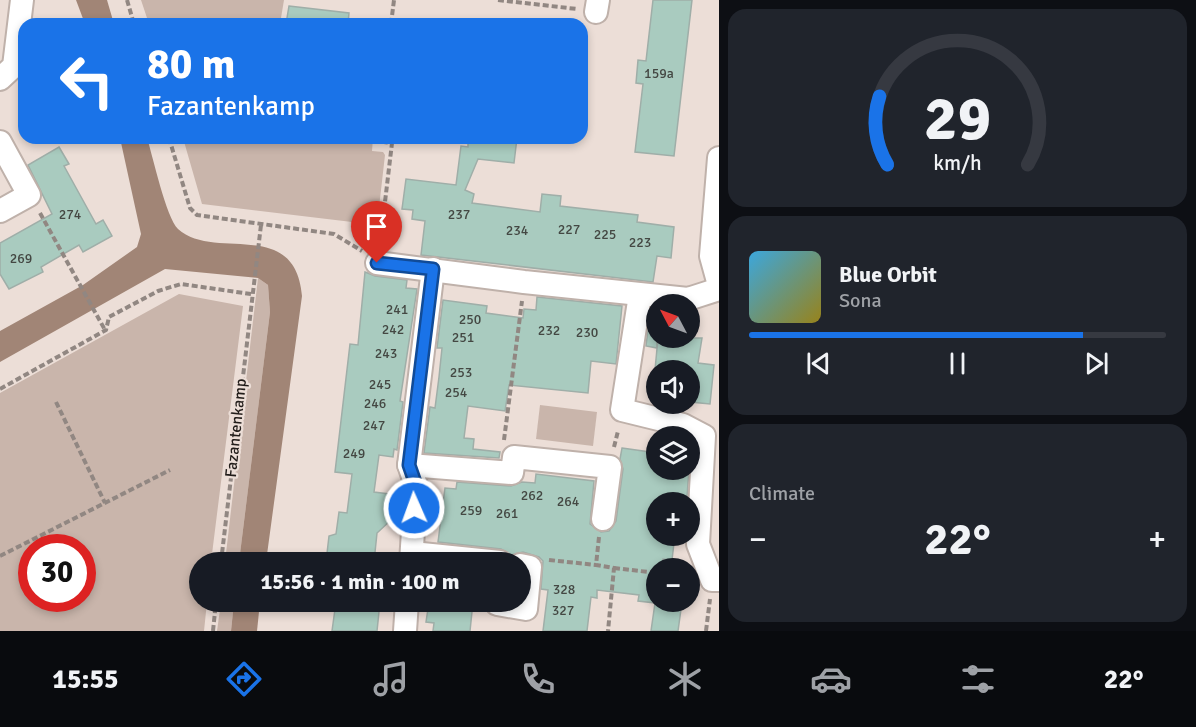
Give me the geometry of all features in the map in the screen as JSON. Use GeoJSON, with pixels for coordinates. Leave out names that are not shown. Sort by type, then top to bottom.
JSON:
{"type":"FeatureCollection","features":[{"type":"Feature","properties":{"kind":"street"},"geometry":{"type":"LineString","coordinates":[[20,18],[22,0]]}},
{"type":"Feature","properties":{"kind":"street"},"geometry":{"type":"LineString","coordinates":[[0,79],[14,66],[18,33]]}},
{"type":"Feature","properties":{"kind":"street"},"geometry":{"type":"LineString","coordinates":[[0,142],[29,195],[0,212]]}},
{"type":"Feature","properties":{"kind":"street"},"geometry":{"type":"LineString","coordinates":[[377,263],[524,282],[688,299],[719,287],[711,256],[719,158]]}},
{"type":"Feature","properties":{"kind":"street"},"geometry":{"type":"LineString","coordinates":[[411,552],[416,485],[409,465],[433,269]]}},
{"type":"Feature","properties":{"kind":"street"},"geometry":{"type":"LineString","coordinates":[[640,295],[622,410],[683,425],[704,436],[698,544],[712,580],[719,580]]}},
{"type":"Feature","properties":{"kind":"street"},"geometry":{"type":"LineString","coordinates":[[409,465],[512,473],[514,457],[610,467],[603,519]]}},
{"type":"Feature","properties":{"kind":"street"},"geometry":{"type":"LineString","coordinates":[[405,631],[406,612]]}},
{"type":"Feature","properties":{"kind":"path"},"geometry":{"type":"LineString","coordinates":[[127,0],[132,18]]}},
{"type":"Feature","properties":{"kind":"path"},"geometry":{"type":"LineString","coordinates":[[392,18],[394,0]]}},
{"type":"Feature","properties":{"kind":"path"},"geometry":{"type":"LineString","coordinates":[[498,0],[597,6]]}},
{"type":"Feature","properties":{"kind":"path"},"geometry":{"type":"LineString","coordinates":[[171,144],[190,208],[203,216],[334,234],[377,263],[392,144]]}},
{"type":"Feature","properties":{"kind":"path"},"geometry":{"type":"LineString","coordinates":[[29,195],[106,330]]}},
{"type":"Feature","properties":{"kind":"path","name":"Fazantenkamp"},"geometry":{"type":"LineString","coordinates":[[221,552],[261,225]]}},
{"type":"Feature","properties":{"kind":"path"},"geometry":{"type":"LineString","coordinates":[[514,457],[504,447],[524,282]]}},
{"type":"Feature","properties":{"kind":"path"},"geometry":{"type":"LineString","coordinates":[[0,389],[106,330],[109,317],[158,291],[181,284],[251,294]]}},
{"type":"Feature","properties":{"kind":"path"},"geometry":{"type":"LineString","coordinates":[[56,402],[105,503]]}},
{"type":"Feature","properties":{"kind":"path"},"geometry":{"type":"LineString","coordinates":[[610,467],[622,410]]}},
{"type":"Feature","properties":{"kind":"path"},"geometry":{"type":"LineString","coordinates":[[0,556],[170,471]]}},
{"type":"Feature","properties":{"kind":"path"},"geometry":{"type":"LineString","coordinates":[[596,565],[603,519]]}},
{"type":"Feature","properties":{"kind":"path"},"geometry":{"type":"LineString","coordinates":[[531,563],[541,559],[646,571]]}},
{"type":"Feature","properties":{"kind":"path"},"geometry":{"type":"LineString","coordinates":[[608,631],[614,567]]}},
{"type":"Feature","properties":{"kind":"path"},"geometry":{"type":"LineString","coordinates":[[213,631],[215,612]]}},
{"type":"Feature","properties":{"kind":"shaded area"},"geometry":{"type":"Polygon","coordinates":[[[76,0],[107,0],[112,18],[83,18],[76,0]]]}},
{"type":"Feature","properties":{"kind":"shaded area"},"geometry":{"type":"Polygon","coordinates":[[[141,0],[284,0],[281,18],[147,18],[141,0]]]}},
{"type":"Feature","properties":{"kind":"shaded area"},"geometry":{"type":"Polygon","coordinates":[[[121,144],[149,144],[164,200],[178,229],[193,238],[212,242],[269,248],[285,256],[296,272],[302,296],[267,552],[240,552],[270,312],[268,285],[258,278],[165,269],[0,362],[0,331],[83,285],[137,247],[141,234],[121,144]]]}},
{"type":"Feature","properties":{"kind":"shaded area"},"geometry":{"type":"Polygon","coordinates":[[[185,144],[373,144],[372,151],[383,152],[385,155],[377,225],[202,204],[185,144]]]}},
{"type":"Feature","properties":{"kind":"shaded area"},"geometry":{"type":"Polygon","coordinates":[[[258,278],[268,285],[270,312],[240,552],[226,552],[258,278]]]}},
{"type":"Feature","properties":{"kind":"shaded area"},"geometry":{"type":"Polygon","coordinates":[[[179,294],[243,306],[212,552],[189,552],[189,612],[206,612],[204,631],[0,631],[0,393],[179,294]]]}},
{"type":"Feature","properties":{"kind":"shaded area"},"geometry":{"type":"Polygon","coordinates":[[[540,405],[597,412],[593,446],[536,439],[540,405]]]}},
{"type":"Feature","properties":{"kind":"shaded area"},"geometry":{"type":"Polygon","coordinates":[[[220,612],[233,612],[231,631],[217,631],[220,612]]]}},
{"type":"Feature","properties":{"kind":"shaded area"},"geometry":{"type":"Polygon","coordinates":[[[233,612],[259,612],[257,631],[231,631],[233,612]]]}},
{"type":"Feature","properties":{"kind":"building"},"geometry":{"type":"Polygon","coordinates":[[[653,0],[692,0],[674,156],[635,152],[643,84],[636,83],[638,60],[646,61],[653,0]]]}},
{"type":"Feature","properties":{"kind":"building"},"geometry":{"type":"Polygon","coordinates":[[[289,6],[349,13],[349,18],[287,18],[289,6]]]}},
{"type":"Feature","properties":{"kind":"building"},"geometry":{"type":"Polygon","coordinates":[[[468,144],[516,144],[514,163],[478,159],[465,190],[474,194],[472,203],[540,212],[542,194],[561,196],[560,206],[638,215],[637,222],[674,227],[671,258],[657,256],[653,282],[421,255],[425,221],[412,219],[413,210],[402,209],[406,179],[456,185],[461,146],[468,147],[468,144]]]}},
{"type":"Feature","properties":{"kind":"building"},"geometry":{"type":"Polygon","coordinates":[[[59,147],[69,164],[64,166],[96,224],[103,220],[112,236],[83,252],[79,245],[41,267],[43,272],[9,289],[0,274],[0,243],[52,214],[28,165],[59,147]]]}},
{"type":"Feature","properties":{"kind":"building"},"geometry":{"type":"Polygon","coordinates":[[[365,272],[375,276],[407,280],[406,288],[417,289],[400,401],[403,402],[397,450],[394,449],[393,457],[379,455],[374,492],[389,494],[388,503],[392,503],[390,521],[377,533],[375,552],[327,552],[329,536],[336,534],[339,512],[347,513],[352,474],[335,472],[350,344],[358,345],[365,272]]]}},
{"type":"Feature","properties":{"kind":"building"},"geometry":{"type":"Polygon","coordinates":[[[537,297],[622,306],[616,364],[591,361],[588,393],[509,385],[505,411],[468,406],[464,438],[474,439],[473,449],[500,452],[499,458],[424,453],[430,407],[435,408],[439,377],[442,348],[437,348],[443,300],[487,306],[486,313],[523,318],[524,309],[536,310],[537,297]]]}},
{"type":"Feature","properties":{"kind":"building"},"geometry":{"type":"Polygon","coordinates":[[[700,338],[702,338],[698,360],[656,360],[657,348],[700,348],[700,338]]]}},
{"type":"Feature","properties":{"kind":"building"},"geometry":{"type":"Polygon","coordinates":[[[700,363],[714,365],[710,404],[700,403],[700,363]]]}},
{"type":"Feature","properties":{"kind":"building"},"geometry":{"type":"Polygon","coordinates":[[[622,448],[646,451],[646,480],[688,480],[687,492],[646,492],[646,546],[674,546],[672,558],[646,558],[646,602],[638,601],[639,595],[597,590],[597,598],[591,597],[587,631],[543,631],[548,590],[541,589],[543,561],[531,554],[531,552],[506,552],[501,549],[438,542],[445,488],[456,489],[457,482],[511,486],[522,482],[535,483],[536,474],[594,481],[590,524],[601,532],[609,531],[616,521],[623,469],[620,459],[622,448]]]}},
{"type":"Feature","properties":{"kind":"building"},"geometry":{"type":"Polygon","coordinates":[[[335,612],[379,612],[377,631],[332,631],[335,612]]]}},
{"type":"Feature","properties":{"kind":"building"},"geometry":{"type":"Polygon","coordinates":[[[428,612],[472,612],[470,631],[433,631],[434,623],[426,622],[428,612]]]}},
{"type":"Feature","properties":{"kind":"building"},"geometry":{"type":"Polygon","coordinates":[[[654,612],[681,612],[678,631],[651,631],[654,612]]]}},
{"type":"Feature","properties":{"kind":"route"},"geometry":{"type":"LineString","coordinates":[[377,263],[433,269],[409,465],[416,485],[414,508]]}}]}
